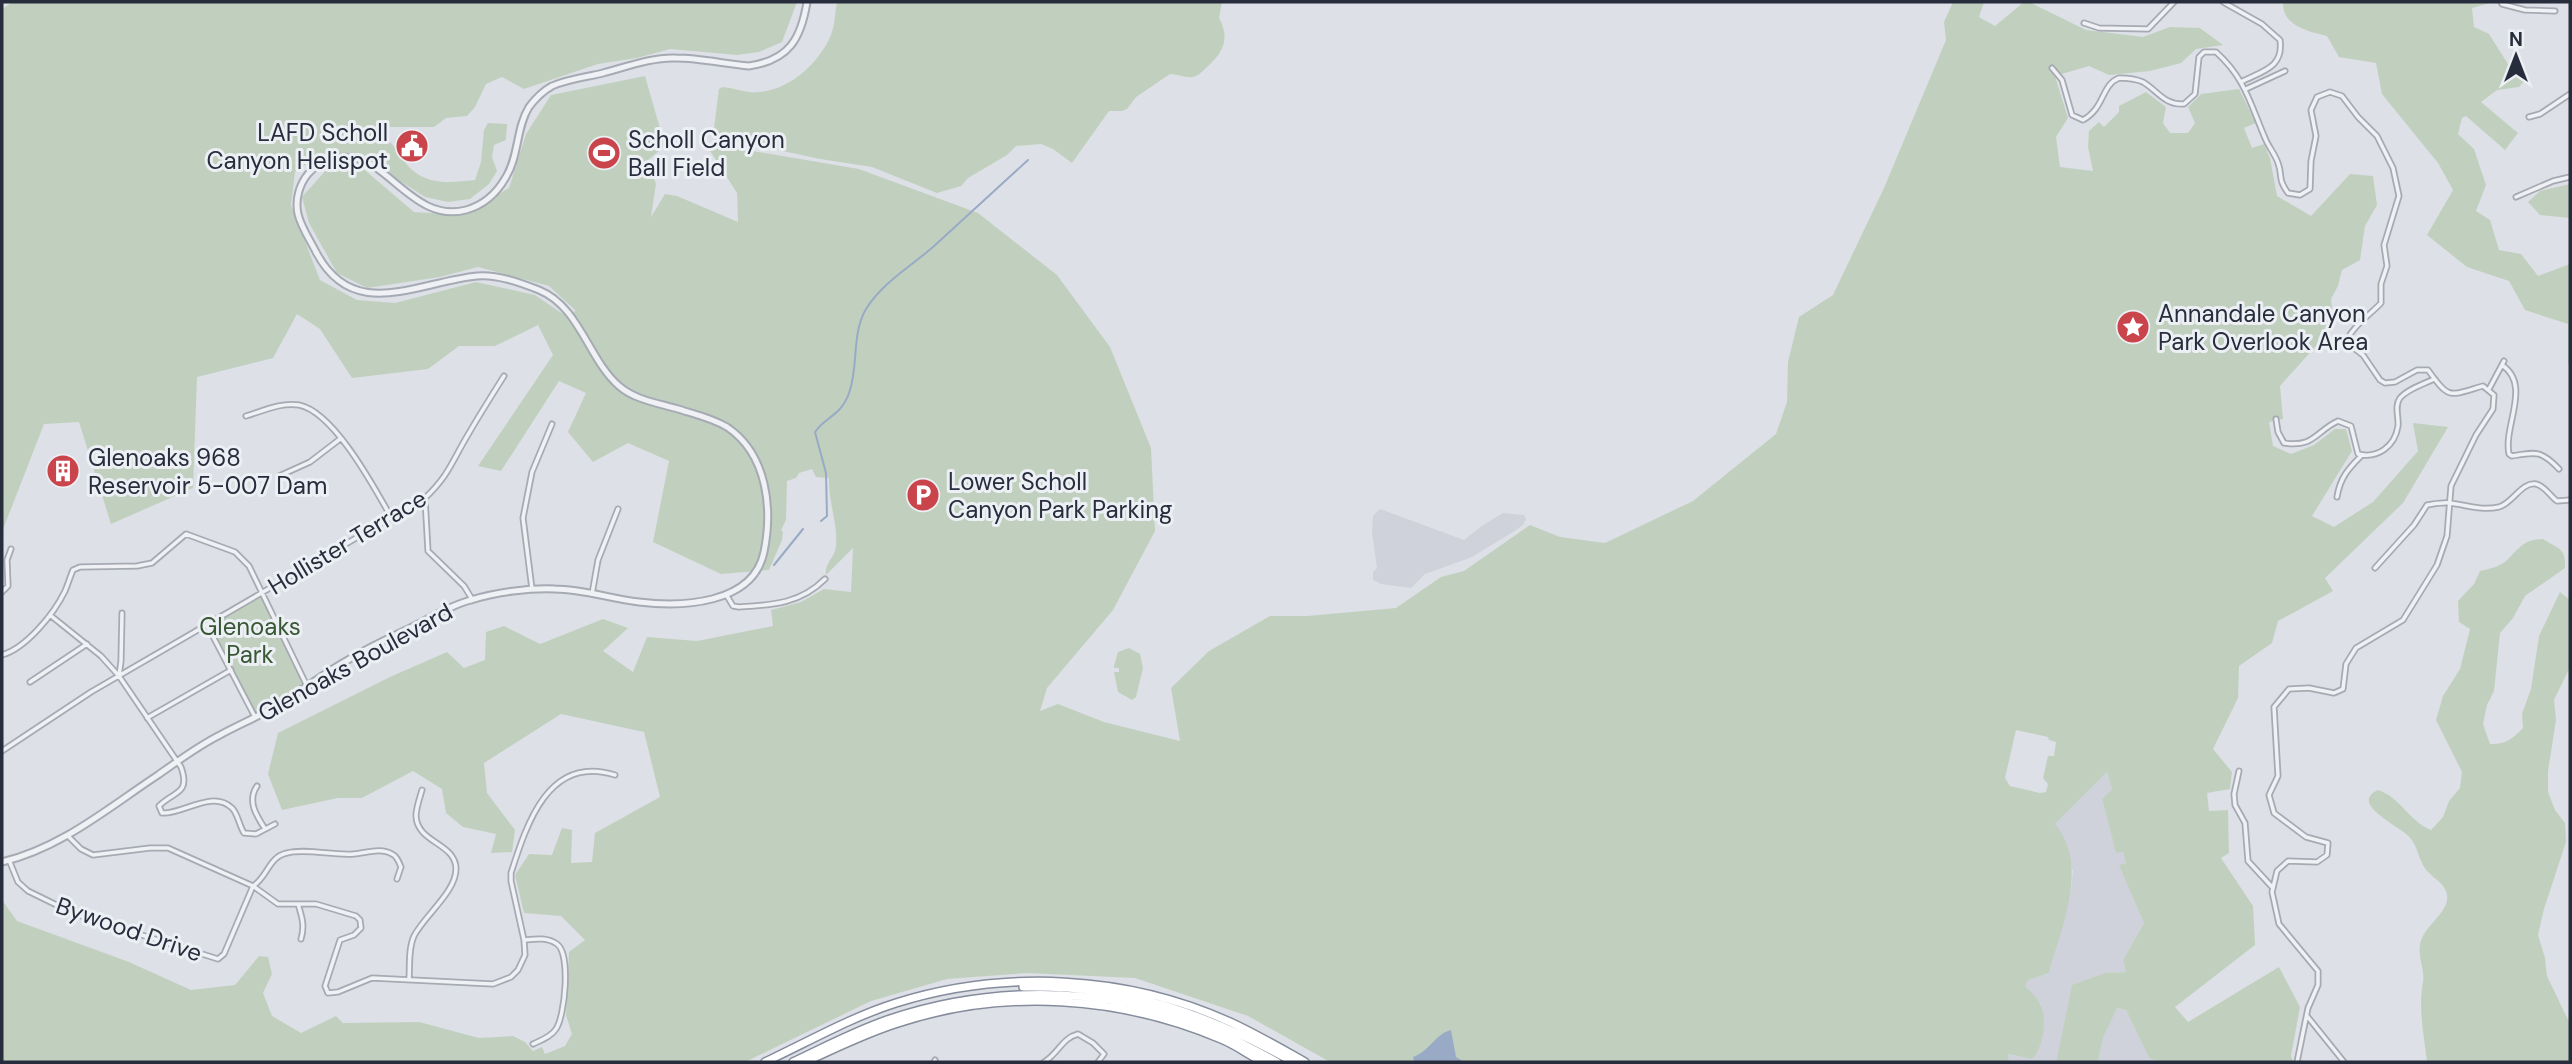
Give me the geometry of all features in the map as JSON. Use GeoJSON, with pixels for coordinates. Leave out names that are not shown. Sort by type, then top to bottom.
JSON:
{"type":"FeatureCollection","features":[{"type":"Feature","properties":{"kind":"highway"},"geometry":{"type":"LineString","coordinates":[[765,1062],[861,1016],[896,1003],[963,989],[1037,981],[1109,986],[1146,993],[1199,1009],[1230,1022],[1305,1062]]}},
{"type":"Feature","properties":{"kind":"highway"},"geometry":{"type":"LineString","coordinates":[[963,989],[971,991],[1009,987],[1055,987],[1130,996],[1212,1021],[1293,1062]]}},
{"type":"Feature","properties":{"kind":"highway"},"geometry":{"type":"LineString","coordinates":[[793,1062],[871,1026],[924,1009],[983,998],[1043,995],[1114,1001],[1167,1013],[1217,1031],[1277,1062]]}},
{"type":"Feature","properties":{"kind":"highway"},"geometry":{"type":"LineString","coordinates":[[805,1062],[867,1033],[930,1013],[991,1002],[1044,1000],[1104,1006],[1181,1024],[1223,1040],[1263,1062]]}},
{"type":"Feature","properties":{"kind":"street"},"geometry":{"type":"LineString","coordinates":[[807,2],[801,29],[791,46],[772,60],[760,64],[749,66],[669,58],[550,87],[534,100],[524,118],[513,163],[503,183],[488,199],[469,209],[444,211],[424,204],[403,192],[369,162],[352,157],[334,158],[318,165],[304,178],[298,195],[298,214],[319,257],[332,276],[359,292],[380,293],[440,285],[476,276],[502,279],[540,291],[558,302],[573,320],[604,370],[628,393],[706,418],[733,431],[752,454],[759,468],[767,498],[762,561],[752,577],[727,596],[733,606],[793,600],[813,591],[825,579]]}},
{"type":"Feature","properties":{"kind":"street"},"geometry":{"type":"LineString","coordinates":[[2084,23],[2099,27],[2148,29],[2174,2]]}},
{"type":"Feature","properties":{"kind":"street"},"geometry":{"type":"LineString","coordinates":[[2223,2],[2262,24],[2280,40],[2281,55],[2275,64],[2241,82]]}},
{"type":"Feature","properties":{"kind":"street"},"geometry":{"type":"LineString","coordinates":[[2501,2],[2525,10],[2555,11]]}},
{"type":"Feature","properties":{"kind":"street"},"geometry":{"type":"LineString","coordinates":[[2052,68],[2062,80],[2072,115],[2083,120],[2093,114],[2109,85],[2119,78],[2143,83],[2159,97],[2175,105],[2184,104],[2195,94],[2199,57],[2204,52],[2216,52],[2246,89],[2266,140],[2279,164],[2279,182],[2288,193],[2300,195],[2310,189],[2311,161],[2316,136],[2311,110],[2317,97],[2330,92],[2343,96],[2358,117],[2377,136],[2393,168],[2399,196],[2384,245],[2387,266],[2381,285],[2381,303],[2352,330],[2348,338],[2385,383],[2396,382],[2417,370],[2428,370],[2451,395],[2483,386],[2494,395],[2493,409],[2476,435],[2451,486],[2447,536],[2437,565],[2403,620],[2356,648],[2346,664],[2343,689],[2334,693],[2309,688],[2289,689],[2274,707],[2278,776],[2269,795],[2274,813],[2306,837],[2328,844],[2327,855],[2317,862],[2288,861],[2277,872],[2272,892],[2279,924],[2318,971],[2318,985],[2307,1016],[2297,1062]]}},
{"type":"Feature","properties":{"kind":"street"},"geometry":{"type":"LineString","coordinates":[[2246,89],[2285,71]]}},
{"type":"Feature","properties":{"kind":"street"},"geometry":{"type":"LineString","coordinates":[[2529,117],[2540,114],[2570,93]]}},
{"type":"Feature","properties":{"kind":"street"},"geometry":{"type":"LineString","coordinates":[[2516,197],[2553,181],[2570,177]]}},
{"type":"Feature","properties":{"kind":"street"},"geometry":{"type":"LineString","coordinates":[[2489,389],[2503,363],[2516,381],[2509,454],[2512,456],[2537,452],[2549,458],[2559,468]]}},
{"type":"Feature","properties":{"kind":"street","name":"Hollister Terrace"},"geometry":{"type":"LineString","coordinates":[[2,751],[119,676],[425,498],[443,481],[504,376]]}},
{"type":"Feature","properties":{"kind":"street"},"geometry":{"type":"LineString","coordinates":[[2337,497],[2339,483],[2345,472],[2361,456],[2379,454],[2392,443],[2398,426],[2397,405],[2401,397],[2434,379]]}},
{"type":"Feature","properties":{"kind":"street"},"geometry":{"type":"LineString","coordinates":[[246,416],[275,407],[297,405],[314,411],[324,419],[365,471],[391,517]]}},
{"type":"Feature","properties":{"kind":"street"},"geometry":{"type":"LineString","coordinates":[[2276,419],[2284,443],[2292,444],[2315,439],[2333,423],[2344,422],[2351,426],[2355,448],[2361,456]]}},
{"type":"Feature","properties":{"kind":"street"},"geometry":{"type":"LineString","coordinates":[[532,590],[523,518],[532,472],[552,424]]}},
{"type":"Feature","properties":{"kind":"street"},"geometry":{"type":"LineString","coordinates":[[279,476],[310,462],[340,439]]}},
{"type":"Feature","properties":{"kind":"street"},"geometry":{"type":"LineString","coordinates":[[2375,568],[2414,526],[2427,505],[2448,503],[2473,508],[2501,506],[2523,488],[2534,484],[2541,486],[2557,501],[2570,500]]}},
{"type":"Feature","properties":{"kind":"street"},"geometry":{"type":"LineString","coordinates":[[425,498],[428,551],[464,586],[472,599]]}},
{"type":"Feature","properties":{"kind":"street"},"geometry":{"type":"LineString","coordinates":[[592,594],[598,560],[618,509]]}},
{"type":"Feature","properties":{"kind":"street"},"geometry":{"type":"LineString","coordinates":[[2,655],[23,645],[51,615],[74,570],[80,567],[137,566],[152,563],[186,534],[235,552],[248,566],[307,686]]}},
{"type":"Feature","properties":{"kind":"street"},"geometry":{"type":"LineString","coordinates":[[2,592],[8,586],[7,560],[11,549]]}},
{"type":"Feature","properties":{"kind":"street","name":"Glenoaks Boulevard"},"geometry":{"type":"LineString","coordinates":[[2,862],[50,846],[215,737],[255,717],[369,648],[472,599],[532,590],[564,589],[657,603],[727,596]]}},
{"type":"Feature","properties":{"kind":"street"},"geometry":{"type":"LineString","coordinates":[[119,676],[122,612]]}},
{"type":"Feature","properties":{"kind":"street"},"geometry":{"type":"LineString","coordinates":[[51,615],[87,644],[119,676],[181,768],[184,783],[179,793],[159,806],[162,813],[168,814],[192,805],[218,802],[225,803],[234,810],[244,833],[256,834],[275,824]]}},
{"type":"Feature","properties":{"kind":"street"},"geometry":{"type":"LineString","coordinates":[[207,625],[255,717]]}},
{"type":"Feature","properties":{"kind":"street"},"geometry":{"type":"LineString","coordinates":[[30,682],[87,644]]}},
{"type":"Feature","properties":{"kind":"street"},"geometry":{"type":"LineString","coordinates":[[147,718],[231,670]]}},
{"type":"Feature","properties":{"kind":"street"},"geometry":{"type":"LineString","coordinates":[[68,835],[81,849],[93,855],[168,848],[253,886],[278,904],[316,904],[347,912],[360,920],[359,931],[340,940],[325,986],[330,993],[372,978],[493,984],[511,977],[518,970],[525,955],[510,881],[541,802],[558,781],[573,773],[590,770],[615,775]]}},
{"type":"Feature","properties":{"kind":"street"},"geometry":{"type":"LineString","coordinates":[[2239,771],[2234,794],[2235,805],[2245,823],[2248,861],[2273,888]]}},
{"type":"Feature","properties":{"kind":"street"},"geometry":{"type":"LineString","coordinates":[[257,786],[252,797],[253,810],[265,829]]}},
{"type":"Feature","properties":{"kind":"street"},"geometry":{"type":"LineString","coordinates":[[409,979],[413,938],[450,886],[456,870],[452,855],[426,837],[419,828],[416,815],[422,789]]}},
{"type":"Feature","properties":{"kind":"street"},"geometry":{"type":"LineString","coordinates":[[253,886],[260,882],[274,859],[288,852],[352,855],[372,851],[390,852],[396,856],[401,867],[397,879]]}},
{"type":"Feature","properties":{"kind":"street","name":"Bywood Drive"},"geometry":{"type":"LineString","coordinates":[[9,860],[18,882],[28,891],[75,914],[215,959],[224,954],[253,886]]}},
{"type":"Feature","properties":{"kind":"street"},"geometry":{"type":"LineString","coordinates":[[298,904],[304,929],[301,939]]}},
{"type":"Feature","properties":{"kind":"street"},"geometry":{"type":"LineString","coordinates":[[524,940],[545,939],[556,943],[564,954],[565,961],[564,1006],[558,1027],[544,1040],[533,1044]]}},
{"type":"Feature","properties":{"kind":"street"},"geometry":{"type":"LineString","coordinates":[[2307,1016],[2344,1062]]}},
{"type":"Feature","properties":{"kind":"street"},"geometry":{"type":"LineString","coordinates":[[1044,1062],[1051,1058],[1068,1037],[1078,1034],[1093,1042],[1104,1054],[1098,1062]]}},
{"type":"Feature","properties":{"kind":"shaded area"},"geometry":{"type":"Polygon","coordinates":[[[1380,509],[1464,540],[1503,513],[1524,515],[1526,519],[1523,525],[1472,557],[1425,574],[1411,588],[1381,584],[1373,580],[1373,572],[1377,568],[1372,532],[1373,516],[1380,509]]]}},
{"type":"Feature","properties":{"kind":"shaded area"},"geometry":{"type":"Polygon","coordinates":[[[2107,772],[2112,789],[2102,799],[2116,852],[2123,851],[2126,863],[2120,865],[2144,923],[2123,960],[2126,972],[2105,973],[2072,986],[2056,1062],[2009,1062],[2007,1054],[2032,1059],[2041,1005],[2025,986],[2028,980],[2049,973],[2071,891],[2073,871],[2055,824],[2107,772]]]}},
{"type":"Feature","properties":{"kind":"shaded area"},"geometry":{"type":"Polygon","coordinates":[[[2116,1008],[2126,1010],[2149,1058],[2159,1062],[2098,1062],[2103,1038],[2116,1008]]]}},
{"type":"Feature","properties":{"kind":"green space"},"geometry":{"type":"Polygon","coordinates":[[[13,2],[797,2],[782,42],[759,52],[737,55],[670,49],[598,64],[524,89],[502,77],[486,84],[475,107],[467,116],[446,118],[434,127],[385,127],[383,137],[411,169],[427,179],[454,182],[475,180],[481,162],[484,130],[488,123],[507,124],[506,140],[494,145],[492,157],[497,171],[489,184],[470,199],[448,202],[425,197],[357,153],[321,154],[295,172],[291,205],[320,280],[357,300],[395,303],[476,282],[535,295],[563,314],[576,311],[549,286],[478,267],[440,277],[367,288],[337,273],[309,223],[302,197],[327,169],[360,166],[414,212],[463,215],[509,188],[526,134],[551,95],[645,76],[665,146],[648,160],[656,184],[651,217],[665,194],[677,196],[738,222],[737,193],[705,143],[859,169],[978,213],[1057,275],[1110,347],[1151,448],[1155,531],[1113,610],[1047,688],[1040,711],[1058,704],[1104,722],[1180,741],[1171,688],[1209,651],[1270,616],[1307,616],[1396,608],[1441,577],[1464,571],[1530,525],[1560,537],[1605,543],[1693,501],[1776,434],[1787,402],[1788,362],[1799,317],[1833,295],[1884,188],[1946,40],[1944,22],[1953,2],[1984,2],[1979,17],[1995,26],[2024,2],[2029,2],[2086,30],[2143,37],[2170,27],[2200,28],[2223,45],[2196,49],[2181,63],[2150,71],[2109,75],[2089,66],[2055,76],[2068,118],[2056,137],[2060,167],[2093,171],[2088,147],[2089,131],[2099,122],[2104,127],[2119,112],[2119,106],[2146,92],[2166,107],[2163,123],[2170,133],[2188,133],[2195,123],[2188,107],[2201,94],[2239,89],[2256,123],[2244,128],[2252,148],[2264,144],[2270,158],[2277,196],[2311,216],[2350,174],[2373,176],[2377,205],[2365,226],[2360,260],[2342,270],[2331,299],[2334,326],[2280,386],[2283,419],[2269,422],[2273,446],[2291,454],[2314,445],[2335,429],[2346,429],[2352,451],[2312,516],[2334,527],[2373,502],[2418,451],[2413,423],[2448,427],[2403,503],[2325,578],[2333,591],[2278,621],[2272,643],[2239,666],[2238,698],[2213,749],[2232,772],[2230,789],[2207,793],[2209,811],[2228,810],[2229,853],[2221,858],[2253,906],[2255,945],[2175,1007],[2188,1022],[2279,967],[2300,1007],[2291,1056],[2293,1062],[2159,1062],[2149,1058],[2126,1010],[2117,1008],[2103,1038],[2098,1062],[2056,1062],[2072,985],[2105,973],[2126,972],[2123,960],[2144,923],[2119,865],[2126,863],[2123,852],[2116,853],[2102,799],[2112,789],[2107,772],[2055,824],[2071,859],[2072,877],[2070,897],[2049,973],[2028,980],[2025,986],[2039,1001],[2044,1017],[2039,1048],[2032,1059],[2008,1054],[2009,1062],[1330,1062],[1248,1016],[1135,978],[1027,973],[947,979],[871,1001],[745,1062],[2,1062],[2,900],[17,921],[129,962],[191,990],[235,985],[259,956],[268,957],[272,974],[263,993],[272,1016],[301,1033],[336,1016],[343,1023],[419,1022],[479,1038],[513,1036],[525,1042],[533,1051],[542,1047],[545,1054],[565,1046],[572,1034],[566,1015],[569,952],[585,940],[561,916],[524,913],[515,875],[529,854],[552,855],[562,828],[572,830],[571,863],[592,862],[595,833],[660,797],[644,732],[561,714],[484,763],[487,793],[515,830],[512,852],[491,853],[496,834],[463,827],[446,813],[442,789],[413,771],[362,798],[338,798],[282,810],[268,774],[278,733],[447,652],[464,668],[485,660],[486,632],[504,626],[540,644],[603,619],[628,628],[603,651],[633,672],[647,637],[697,641],[773,626],[771,610],[801,602],[824,589],[851,592],[853,548],[826,575],[836,545],[836,529],[829,478],[816,477],[812,469],[787,481],[786,520],[781,530],[782,540],[769,570],[721,574],[653,542],[669,461],[628,443],[593,462],[568,432],[586,393],[559,381],[501,471],[478,466],[553,355],[538,325],[495,346],[459,346],[428,369],[352,378],[320,329],[297,314],[273,358],[197,377],[193,488],[111,524],[79,422],[44,424],[2,532],[2,9],[13,2]],[[2016,730],[2005,778],[2010,786],[2046,792],[2048,784],[2043,778],[2048,756],[2054,756],[2056,742],[2048,737],[2016,730]]]}},
{"type":"Feature","properties":{"kind":"green space"},"geometry":{"type":"Polygon","coordinates":[[[837,2],[1222,2],[1219,18],[1225,38],[1218,56],[1197,75],[1191,77],[1170,74],[1136,97],[1127,109],[1109,111],[1072,163],[1041,144],[1016,146],[1007,155],[968,178],[961,186],[937,193],[872,167],[713,136],[719,89],[723,87],[763,92],[776,89],[799,76],[825,46],[832,31],[837,2]]]}},
{"type":"Feature","properties":{"kind":"green space"},"geometry":{"type":"Polygon","coordinates":[[[2283,2],[2494,2],[2472,8],[2474,27],[2489,34],[2508,64],[2525,80],[2519,87],[2497,90],[2481,102],[2518,133],[2505,150],[2466,116],[2462,118],[2458,134],[2474,149],[2486,185],[2476,211],[2490,220],[2499,250],[2521,254],[2538,276],[2570,264],[2570,364],[2568,324],[2525,310],[2509,281],[2467,267],[2427,235],[2453,190],[2438,163],[2382,94],[2376,63],[2339,57],[2327,36],[2291,22],[2283,2]]]}},
{"type":"Feature","properties":{"kind":"green space"},"geometry":{"type":"Polygon","coordinates":[[[2570,184],[2570,218],[2540,215],[2528,202],[2540,191],[2570,184]]]}},
{"type":"Feature","properties":{"kind":"green space"},"geometry":{"type":"Polygon","coordinates":[[[2543,539],[2562,552],[2565,568],[2525,596],[2513,618],[2500,633],[2494,691],[2487,705],[2483,724],[2490,744],[2508,740],[2523,728],[2522,714],[2531,689],[2539,636],[2560,592],[2570,600],[2570,667],[2554,700],[2556,720],[2548,771],[2548,792],[2555,810],[2565,823],[2566,842],[2538,935],[2547,976],[2570,1024],[2570,1062],[2427,1062],[2421,1012],[2423,978],[2420,945],[2422,937],[2443,910],[2447,897],[2443,886],[2425,869],[2412,840],[2374,810],[2369,798],[2378,790],[2386,793],[2431,830],[2443,817],[2449,801],[2460,788],[2462,772],[2436,720],[2443,696],[2460,669],[2470,629],[2459,622],[2458,601],[2474,584],[2480,571],[2503,563],[2526,543],[2543,539]]]}},
{"type":"Feature","properties":{"kind":"green space","name":"Glenoaks Park"},"geometry":{"type":"Polygon","coordinates":[[[263,593],[307,686],[255,717],[207,625],[263,593]]]}},
{"type":"Feature","properties":{"kind":"green space"},"geometry":{"type":"Polygon","coordinates":[[[1129,648],[1140,654],[1143,668],[1136,697],[1132,700],[1118,692],[1114,672],[1119,672],[1119,668],[1114,668],[1118,652],[1129,648]]]}},
{"type":"Feature","properties":{"kind":"water"},"geometry":{"type":"Polygon","coordinates":[[[1451,1030],[1456,1057],[1464,1062],[1414,1062],[1413,1057],[1451,1030]]]}},
{"type":"Feature","properties":{"kind":"waterway"},"geometry":{"type":"LineString","coordinates":[[821,521],[827,516],[826,473],[815,432],[846,401],[854,372],[858,329],[866,309],[888,283],[933,247],[1028,160]]}},
{"type":"Feature","properties":{"kind":"waterway"},"geometry":{"type":"LineString","coordinates":[[774,565],[803,529]]}},
{"type":"Feature","properties":{"kind":"place","name":"LAFD Scholl Canyon Helispot"},"geometry":{"type":"Point","coordinates":[412,146]}},
{"type":"Feature","properties":{"kind":"place","name":"Scholl Canyon Ball Field"},"geometry":{"type":"Point","coordinates":[604,153]}},
{"type":"Feature","properties":{"kind":"place","name":"Annandale Canyon Park Overlook Area"},"geometry":{"type":"Point","coordinates":[2133,327]}},
{"type":"Feature","properties":{"kind":"place","name":"Glenoaks 968 Reservoir 5-007 Dam"},"geometry":{"type":"Point","coordinates":[63,471]}},
{"type":"Feature","properties":{"kind":"place","name":"Lower Scholl Canyon Park Parking"},"geometry":{"type":"Point","coordinates":[923,495]}}]}
